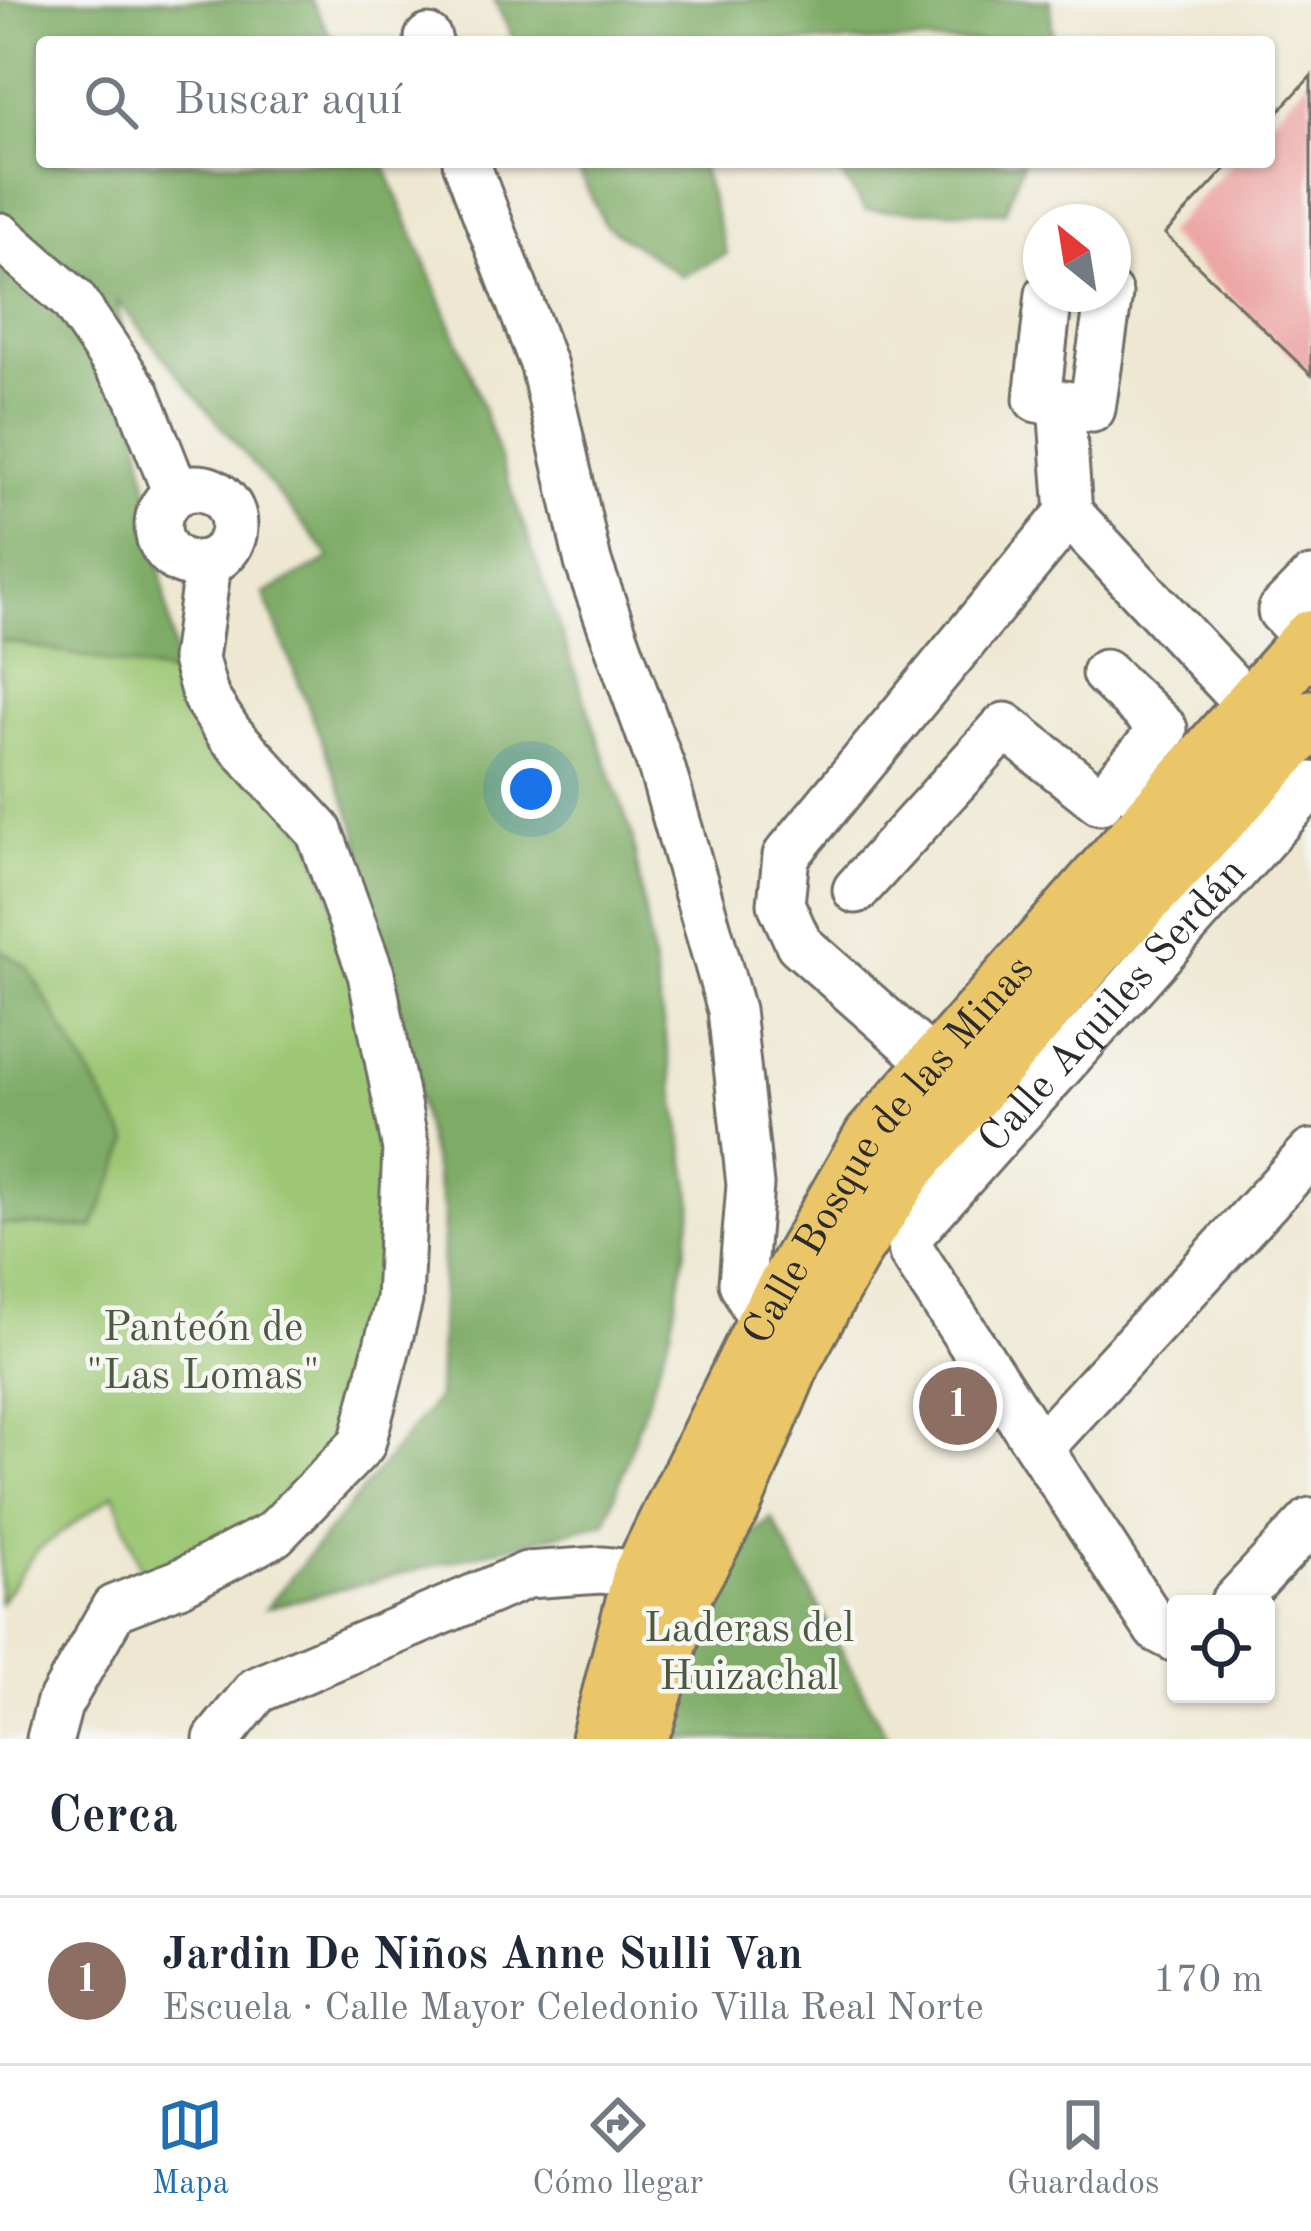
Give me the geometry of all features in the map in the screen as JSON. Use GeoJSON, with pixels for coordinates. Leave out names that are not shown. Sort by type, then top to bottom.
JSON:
{"type":"FeatureCollection","features":[{"type":"Feature","properties":{"kind":"main road","name":"Calle Bosque de las Minas"},"geometry":{"type":"LineString","coordinates":[[600,1739],[764,1326],[874,1137],[951,1078],[1290,739],[1310,641]]}},
{"type":"Feature","properties":{"kind":"main road","name":"Calle Bosque de las Minas"},"geometry":{"type":"LineString","coordinates":[[641,1739],[664,1581],[731,1507],[794,1356],[854,1246],[909,1164],[951,1078],[1116,802],[1290,739]]}},
{"type":"Feature","properties":{"kind":"street"},"geometry":{"type":"LineString","coordinates":[[468,168],[544,366],[588,562],[662,770],[731,1010],[750,1185],[742,1282],[764,1326]]}},
{"type":"Feature","properties":{"kind":"street"},"geometry":{"type":"LineString","coordinates":[[0,236],[73,300],[112,356],[137,394],[176,493],[204,488],[228,504],[235,531],[230,545],[208,563],[195,659],[206,698],[229,733],[320,831],[371,974],[406,1149],[399,1300],[362,1444],[274,1534],[179,1583],[114,1608],[59,1705],[50,1739]]}},
{"type":"Feature","properties":{"kind":"street"},"geometry":{"type":"LineString","coordinates":[[1047,312],[1036,400],[1092,409],[1105,312]]}},
{"type":"Feature","properties":{"kind":"street"},"geometry":{"type":"LineString","coordinates":[[1061,404],[1070,513],[1290,739]]}},
{"type":"Feature","properties":{"kind":"street"},"geometry":{"type":"LineString","coordinates":[[951,1078],[799,944],[781,904],[786,856],[1070,513]]}},
{"type":"Feature","properties":{"kind":"street"},"geometry":{"type":"LineString","coordinates":[[1310,641],[1281,611],[1311,580]]}},
{"type":"Feature","properties":{"kind":"street"},"geometry":{"type":"LineString","coordinates":[[856,890],[1005,726],[1116,802],[1164,729],[1105,673]]}},
{"type":"Feature","properties":{"kind":"street","name":"Calle Aquiles Serdán"},"geometry":{"type":"LineString","coordinates":[[1042,1446],[912,1252],[913,1226],[1290,739]]}},
{"type":"Feature","properties":{"kind":"street"},"geometry":{"type":"LineString","coordinates":[[1167,1634],[1042,1446],[1311,1153]]}},
{"type":"Feature","properties":{"kind":"street"},"geometry":{"type":"LineString","coordinates":[[1241,1595],[1311,1521]]}},
{"type":"Feature","properties":{"kind":"street"},"geometry":{"type":"LineString","coordinates":[[218,1739],[257,1690],[527,1575],[601,1570],[664,1581]]}},
{"type":"Feature","properties":{"kind":"green space"},"geometry":{"type":"Polygon","coordinates":[[[0,0],[311,0],[331,36],[36,36],[36,168],[386,168],[465,358],[632,835],[693,1204],[671,1330],[606,1522],[266,1608],[438,1397],[444,1211],[355,825],[264,594],[331,558],[117,301],[178,675],[0,640],[0,0]]]}},
{"type":"Feature","properties":{"kind":"green space"},"geometry":{"type":"Polygon","coordinates":[[[494,0],[1050,0],[1053,36],[512,36],[494,0]]]}},
{"type":"Feature","properties":{"kind":"green space"},"geometry":{"type":"Polygon","coordinates":[[[577,168],[702,168],[727,254],[682,276],[605,225],[577,168]]]}},
{"type":"Feature","properties":{"kind":"green space"},"geometry":{"type":"Polygon","coordinates":[[[837,168],[1021,168],[1005,212],[865,210],[837,168]]]}},
{"type":"Feature","properties":{"kind":"green space","name":"Panteón de \"Las Lomas\""},"geometry":{"type":"Polygon","coordinates":[[[0,640],[178,675],[310,837],[361,985],[394,1152],[384,1298],[351,1437],[263,1529],[143,1576],[114,1494],[35,1552],[0,1603],[0,1224],[93,1228],[28,968],[0,950],[0,640]]]}},
{"type":"Feature","properties":{"kind":"green space"},"geometry":{"type":"Polygon","coordinates":[[[0,950],[28,968],[129,1142],[93,1228],[0,1224],[0,950]]]}},
{"type":"Feature","properties":{"kind":"green space","name":"Laderas del Huizachal"},"geometry":{"type":"Polygon","coordinates":[[[772,1518],[888,1739],[671,1739],[663,1652],[685,1589],[772,1518]]]}},
{"type":"Feature","properties":{"kind":"building"},"geometry":{"type":"Polygon","coordinates":[[[1311,76],[1311,375],[1165,234],[1226,168],[1275,168],[1275,115],[1311,76]]]}},
{"type":"Feature","properties":{"kind":"place","name":"Jardin De Niños Anne Sulli Van"},"geometry":{"type":"Point","coordinates":[958,1406]}}]}
